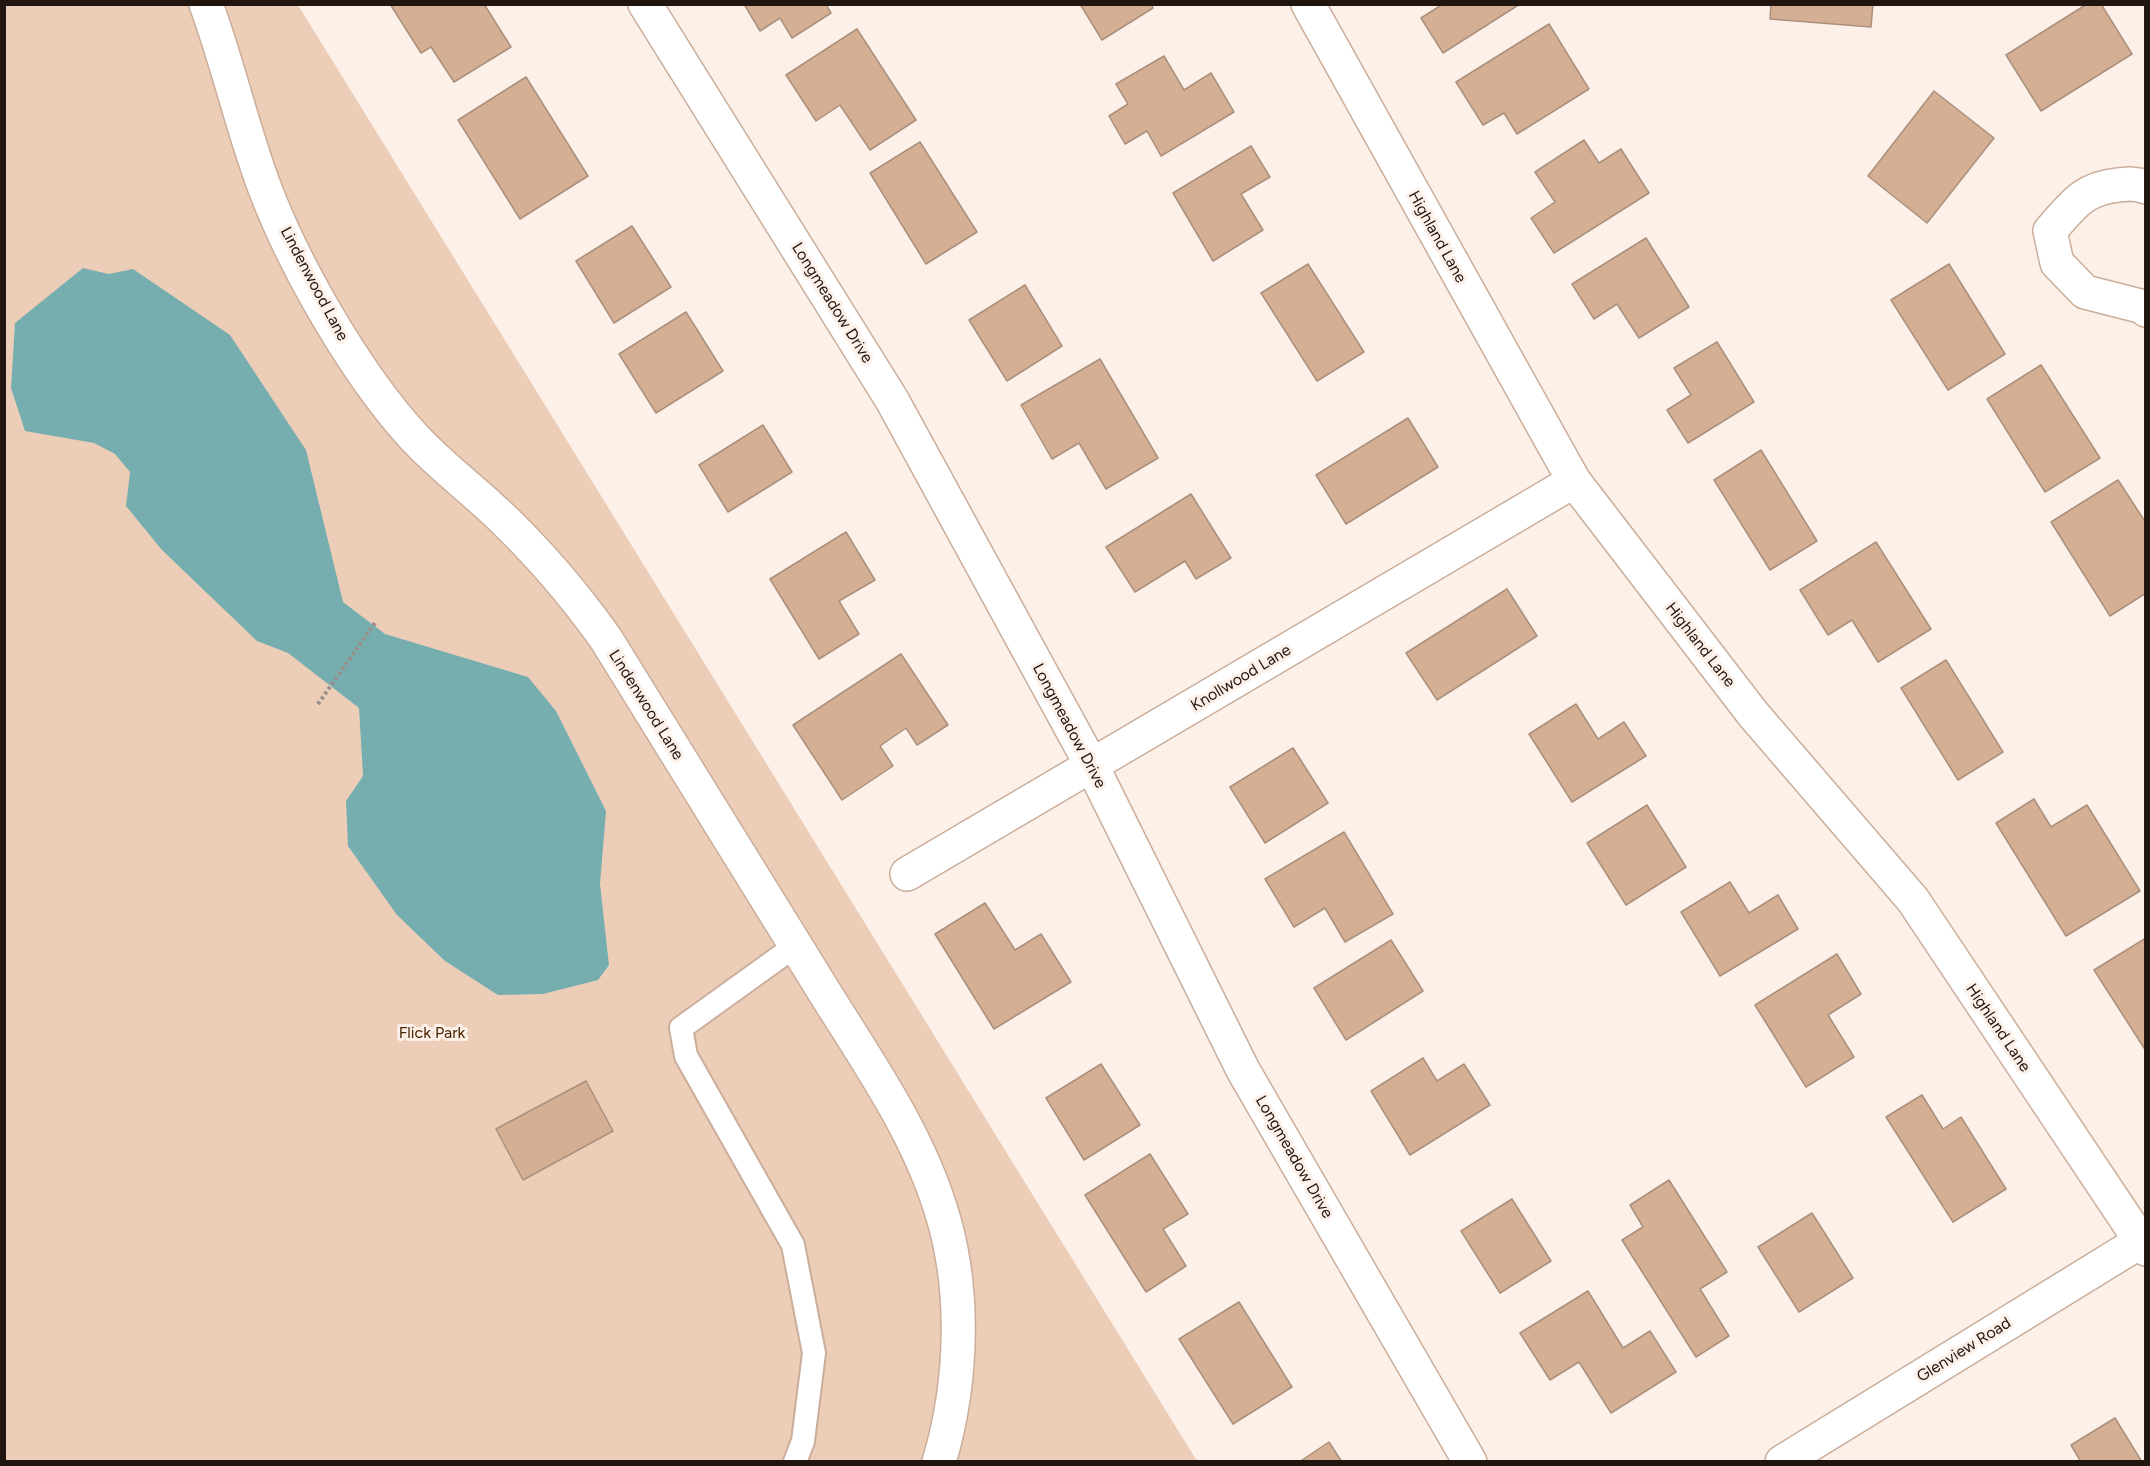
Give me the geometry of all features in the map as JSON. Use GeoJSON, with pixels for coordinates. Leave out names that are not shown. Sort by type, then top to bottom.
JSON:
{"type":"FeatureCollection","features":[{"type":"Feature","properties":{"kind":"street","name":"Lindenwood Lane"},"geometry":{"type":"LineString","coordinates":[[206,4],[265,187],[302,267],[335,329],[412,436],[500,516],[577,597],[606,639],[899,1113],[916,1147],[940,1207],[953,1264],[958,1323],[954,1400],[939,1461]]}},
{"type":"Feature","properties":{"kind":"street","name":"Longmeadow Drive"},"geometry":{"type":"LineString","coordinates":[[645,4],[892,400],[1092,766],[1243,1070],[1470,1461]]}},
{"type":"Feature","properties":{"kind":"street","name":"Highland Lane"},"geometry":{"type":"LineString","coordinates":[[1308,4],[1574,481],[1753,714],[1912,900],[2144,1243]]}},
{"type":"Feature","properties":{"kind":"street"},"geometry":{"type":"LineString","coordinates":[[2145,187],[2136,183],[2096,187],[2072,206],[2050,231],[2057,262],[2085,292],[2145,306]]}},
{"type":"Feature","properties":{"kind":"street","name":"Knollwood Lane"},"geometry":{"type":"LineString","coordinates":[[907,874],[1574,481]]}},
{"type":"Feature","properties":{"kind":"street","name":"Glenview Road"},"geometry":{"type":"LineString","coordinates":[[1782,1461],[2144,1243]]}},
{"type":"Feature","properties":{"kind":"lane"},"geometry":{"type":"LineString","coordinates":[[795,946],[681,1028],[686,1056],[793,1245],[814,1353],[802,1442],[795,1461]]}},
{"type":"Feature","properties":{"kind":"path"},"geometry":{"type":"LineString","coordinates":[[318,704],[375,623]]}},
{"type":"Feature","properties":{"kind":"green space","name":"Flick Park"},"geometry":{"type":"Polygon","coordinates":[[[5,5],[298,5],[1197,1461],[5,1462],[5,5]]]}},
{"type":"Feature","properties":{"kind":"water"},"geometry":{"type":"Polygon","coordinates":[[[83,268],[109,274],[133,269],[230,335],[306,450],[343,602],[385,634],[528,677],[556,711],[606,811],[600,884],[609,965],[598,980],[543,994],[498,995],[445,961],[397,915],[348,846],[346,801],[363,776],[359,708],[288,653],[257,641],[162,550],[126,506],[130,472],[115,454],[94,443],[25,431],[11,388],[15,323],[83,268]]]}},
{"type":"Feature","properties":{"kind":"building"},"geometry":{"type":"Polygon","coordinates":[[[390,4],[484,4],[511,47],[454,82],[431,47],[421,53],[390,4]]]}},
{"type":"Feature","properties":{"kind":"building"},"geometry":{"type":"Polygon","coordinates":[[[744,4],[826,4],[831,13],[792,38],[780,18],[760,31],[744,4]]]}},
{"type":"Feature","properties":{"kind":"building"},"geometry":{"type":"Polygon","coordinates":[[[1080,4],[1151,4],[1153,8],[1102,40],[1080,4]]]}},
{"type":"Feature","properties":{"kind":"building"},"geometry":{"type":"Polygon","coordinates":[[[1443,4],[1520,4],[1443,53],[1421,18],[1443,4]]]}},
{"type":"Feature","properties":{"kind":"building"},"geometry":{"type":"Polygon","coordinates":[[[1771,4],[1873,4],[1871,27],[1770,19],[1771,4]]]}},
{"type":"Feature","properties":{"kind":"building"},"geometry":{"type":"Polygon","coordinates":[[[2087,4],[2101,4],[2132,54],[2041,111],[2006,55],[2087,4]]]}},
{"type":"Feature","properties":{"kind":"building"},"geometry":{"type":"Polygon","coordinates":[[[1549,24],[1589,89],[1517,134],[1504,113],[1483,125],[1456,82],[1549,24]]]}},
{"type":"Feature","properties":{"kind":"building"},"geometry":{"type":"Polygon","coordinates":[[[857,29],[916,120],[870,150],[840,105],[816,121],[786,75],[857,29]]]}},
{"type":"Feature","properties":{"kind":"building"},"geometry":{"type":"Polygon","coordinates":[[[1164,56],[1184,90],[1211,73],[1234,112],[1161,156],[1147,131],[1125,144],[1109,116],[1128,104],[1116,84],[1164,56]]]}},
{"type":"Feature","properties":{"kind":"building"},"geometry":{"type":"Polygon","coordinates":[[[526,77],[588,176],[520,219],[458,120],[526,77]]]}},
{"type":"Feature","properties":{"kind":"building"},"geometry":{"type":"Polygon","coordinates":[[[1934,91],[1994,138],[1927,223],[1868,176],[1934,91]]]}},
{"type":"Feature","properties":{"kind":"building"},"geometry":{"type":"Polygon","coordinates":[[[1584,140],[1599,163],[1621,149],[1649,193],[1554,253],[1531,218],[1555,202],[1535,172],[1584,140]]]}},
{"type":"Feature","properties":{"kind":"building"},"geometry":{"type":"Polygon","coordinates":[[[920,142],[977,232],[926,264],[870,173],[920,142]]]}},
{"type":"Feature","properties":{"kind":"building"},"geometry":{"type":"Polygon","coordinates":[[[1251,146],[1270,177],[1241,194],[1263,230],[1213,261],[1173,193],[1251,146]]]}},
{"type":"Feature","properties":{"kind":"building"},"geometry":{"type":"Polygon","coordinates":[[[632,226],[671,287],[614,323],[576,261],[632,226]]]}},
{"type":"Feature","properties":{"kind":"building"},"geometry":{"type":"Polygon","coordinates":[[[1646,238],[1689,307],[1639,338],[1617,304],[1594,319],[1572,284],[1646,238]]]}},
{"type":"Feature","properties":{"kind":"building"},"geometry":{"type":"Polygon","coordinates":[[[1308,264],[1364,352],[1317,381],[1261,293],[1308,264]]]}},
{"type":"Feature","properties":{"kind":"building"},"geometry":{"type":"Polygon","coordinates":[[[1949,264],[2005,354],[1948,390],[1891,300],[1949,264]]]}},
{"type":"Feature","properties":{"kind":"building"},"geometry":{"type":"Polygon","coordinates":[[[1025,285],[1062,346],[1007,381],[969,320],[1025,285]]]}},
{"type":"Feature","properties":{"kind":"building"},"geometry":{"type":"Polygon","coordinates":[[[686,312],[723,371],[656,413],[619,354],[686,312]]]}},
{"type":"Feature","properties":{"kind":"building"},"geometry":{"type":"Polygon","coordinates":[[[1717,342],[1754,402],[1688,443],[1667,410],[1691,395],[1674,368],[1717,342]]]}},
{"type":"Feature","properties":{"kind":"building"},"geometry":{"type":"Polygon","coordinates":[[[1100,359],[1158,458],[1106,489],[1079,443],[1052,459],[1021,405],[1100,359]]]}},
{"type":"Feature","properties":{"kind":"building"},"geometry":{"type":"Polygon","coordinates":[[[2041,365],[2100,458],[2045,492],[1987,399],[2041,365]]]}},
{"type":"Feature","properties":{"kind":"building"},"geometry":{"type":"Polygon","coordinates":[[[1408,418],[1438,467],[1346,524],[1316,475],[1408,418]]]}},
{"type":"Feature","properties":{"kind":"building"},"geometry":{"type":"Polygon","coordinates":[[[763,425],[792,472],[728,512],[699,465],[763,425]]]}},
{"type":"Feature","properties":{"kind":"building"},"geometry":{"type":"Polygon","coordinates":[[[1761,450],[1817,541],[1770,570],[1714,480],[1761,450]]]}},
{"type":"Feature","properties":{"kind":"building"},"geometry":{"type":"Polygon","coordinates":[[[2118,480],[2146,523],[2146,593],[2110,616],[2051,522],[2118,480]]]}},
{"type":"Feature","properties":{"kind":"building"},"geometry":{"type":"Polygon","coordinates":[[[1191,494],[1231,558],[1196,579],[1185,561],[1135,592],[1106,547],[1191,494]]]}},
{"type":"Feature","properties":{"kind":"building"},"geometry":{"type":"Polygon","coordinates":[[[846,532],[875,580],[839,601],[859,634],[819,659],[770,579],[846,532]]]}},
{"type":"Feature","properties":{"kind":"building"},"geometry":{"type":"Polygon","coordinates":[[[1876,542],[1931,629],[1878,662],[1852,620],[1828,635],[1800,590],[1876,542]]]}},
{"type":"Feature","properties":{"kind":"building"},"geometry":{"type":"Polygon","coordinates":[[[1507,589],[1537,636],[1437,700],[1406,653],[1507,589]]]}},
{"type":"Feature","properties":{"kind":"building"},"geometry":{"type":"Polygon","coordinates":[[[901,654],[948,725],[917,745],[906,728],[880,746],[893,766],[842,800],[793,725],[901,654]]]}},
{"type":"Feature","properties":{"kind":"building"},"geometry":{"type":"Polygon","coordinates":[[[1946,660],[2003,752],[1958,780],[1901,688],[1946,660]]]}},
{"type":"Feature","properties":{"kind":"building"},"geometry":{"type":"Polygon","coordinates":[[[1576,704],[1598,739],[1624,722],[1646,756],[1572,802],[1529,734],[1576,704]]]}},
{"type":"Feature","properties":{"kind":"building"},"geometry":{"type":"Polygon","coordinates":[[[1293,748],[1328,803],[1265,843],[1230,787],[1293,748]]]}},
{"type":"Feature","properties":{"kind":"building"},"geometry":{"type":"Polygon","coordinates":[[[2034,799],[2051,827],[2087,805],[2140,891],[2066,936],[1996,823],[2034,799]]]}},
{"type":"Feature","properties":{"kind":"building"},"geometry":{"type":"Polygon","coordinates":[[[1647,805],[1686,867],[1626,905],[1587,843],[1647,805]]]}},
{"type":"Feature","properties":{"kind":"building"},"geometry":{"type":"Polygon","coordinates":[[[1344,832],[1393,914],[1345,942],[1325,908],[1294,927],[1265,879],[1344,832]]]}},
{"type":"Feature","properties":{"kind":"building"},"geometry":{"type":"Polygon","coordinates":[[[1730,882],[1749,913],[1778,895],[1798,929],[1720,976],[1681,912],[1730,882]]]}},
{"type":"Feature","properties":{"kind":"building"},"geometry":{"type":"Polygon","coordinates":[[[985,903],[1015,950],[1041,934],[1071,982],[994,1029],[935,934],[985,903]]]}},
{"type":"Feature","properties":{"kind":"building"},"geometry":{"type":"Polygon","coordinates":[[[2146,938],[2146,1051],[2094,970],[2146,938]]]}},
{"type":"Feature","properties":{"kind":"building"},"geometry":{"type":"Polygon","coordinates":[[[1391,940],[1423,991],[1346,1040],[1314,988],[1391,940]]]}},
{"type":"Feature","properties":{"kind":"building"},"geometry":{"type":"Polygon","coordinates":[[[1837,954],[1861,994],[1828,1015],[1854,1057],[1806,1087],[1755,1005],[1837,954]]]}},
{"type":"Feature","properties":{"kind":"building"},"geometry":{"type":"Polygon","coordinates":[[[1423,1058],[1437,1081],[1464,1064],[1490,1105],[1410,1155],[1371,1091],[1423,1058]]]}},
{"type":"Feature","properties":{"kind":"building"},"geometry":{"type":"Polygon","coordinates":[[[1101,1064],[1140,1125],[1084,1160],[1046,1098],[1101,1064]]]}},
{"type":"Feature","properties":{"kind":"building"},"geometry":{"type":"Polygon","coordinates":[[[586,1081],[613,1131],[523,1180],[496,1129],[586,1081]]]}},
{"type":"Feature","properties":{"kind":"building"},"geometry":{"type":"Polygon","coordinates":[[[1922,1095],[1943,1129],[1961,1117],[2006,1189],[1953,1222],[1886,1117],[1922,1095]]]}},
{"type":"Feature","properties":{"kind":"building"},"geometry":{"type":"Polygon","coordinates":[[[1150,1154],[1188,1214],[1163,1229],[1186,1266],[1146,1292],[1085,1195],[1150,1154]]]}},
{"type":"Feature","properties":{"kind":"building"},"geometry":{"type":"Polygon","coordinates":[[[1669,1180],[1727,1272],[1700,1289],[1729,1336],[1696,1357],[1622,1240],[1643,1227],[1630,1205],[1669,1180]]]}},
{"type":"Feature","properties":{"kind":"building"},"geometry":{"type":"Polygon","coordinates":[[[1512,1199],[1551,1261],[1500,1293],[1461,1231],[1512,1199]]]}},
{"type":"Feature","properties":{"kind":"building"},"geometry":{"type":"Polygon","coordinates":[[[1812,1213],[1853,1278],[1799,1312],[1758,1247],[1812,1213]]]}},
{"type":"Feature","properties":{"kind":"building"},"geometry":{"type":"Polygon","coordinates":[[[1588,1291],[1623,1348],[1650,1331],[1676,1372],[1611,1413],[1579,1362],[1550,1380],[1520,1333],[1588,1291]]]}},
{"type":"Feature","properties":{"kind":"building"},"geometry":{"type":"Polygon","coordinates":[[[1239,1302],[1292,1387],[1233,1424],[1179,1339],[1239,1302]]]}},
{"type":"Feature","properties":{"kind":"building"},"geometry":{"type":"Polygon","coordinates":[[[2115,1418],[2142,1462],[2081,1462],[2071,1445],[2115,1418]]]}},
{"type":"Feature","properties":{"kind":"building"},"geometry":{"type":"Polygon","coordinates":[[[1329,1442],[1342,1462],[1299,1462],[1329,1442]]]}}]}
